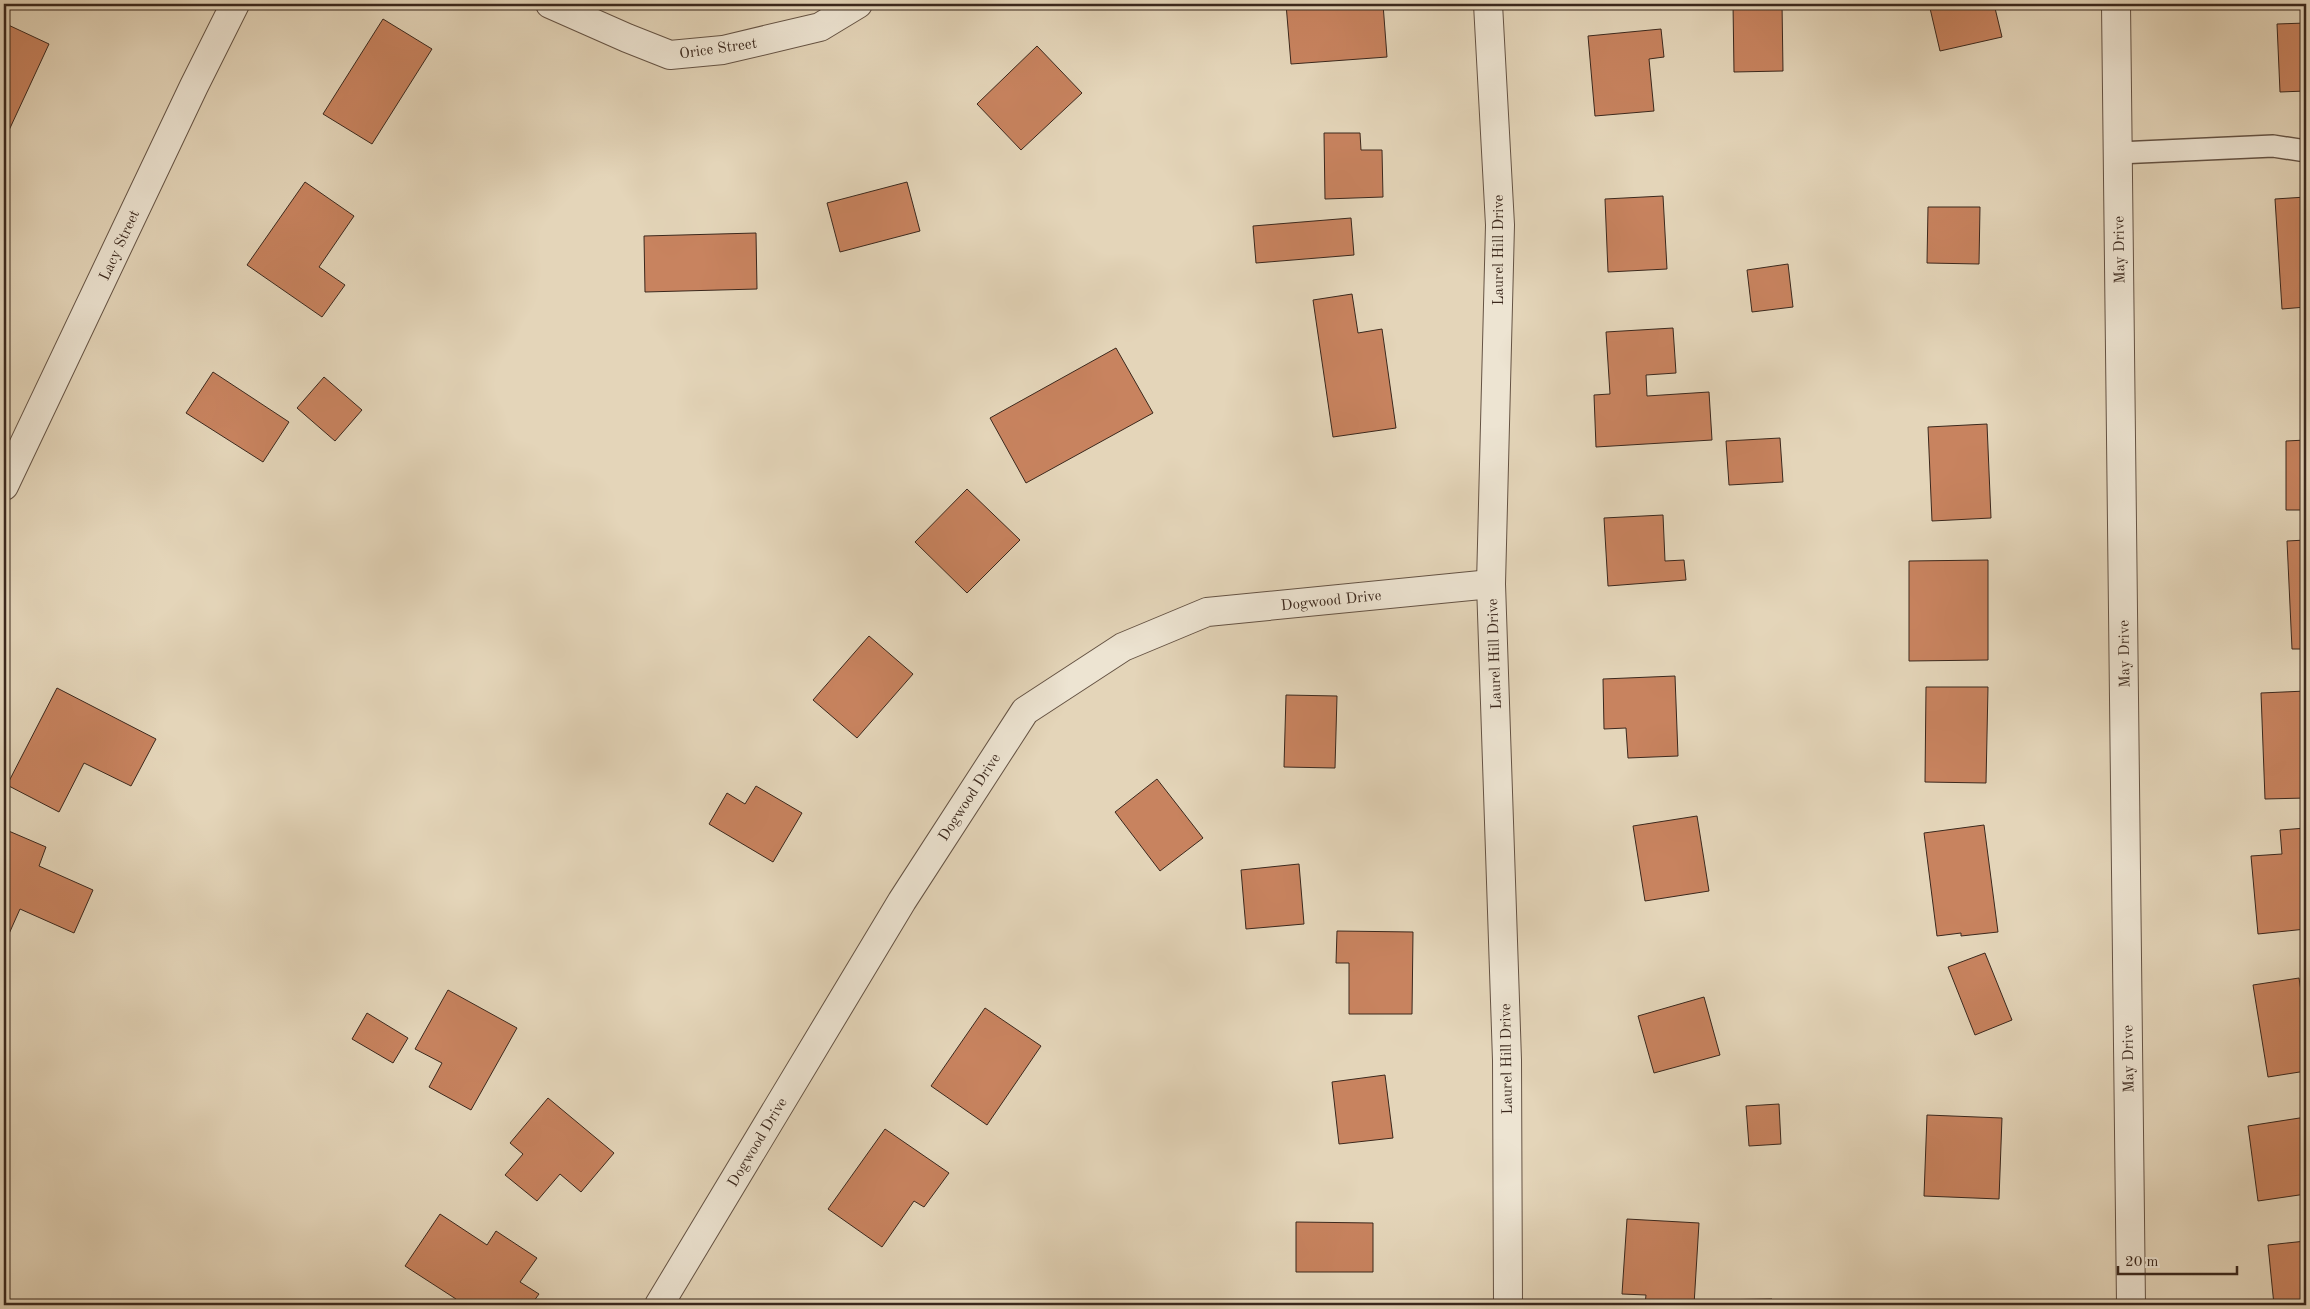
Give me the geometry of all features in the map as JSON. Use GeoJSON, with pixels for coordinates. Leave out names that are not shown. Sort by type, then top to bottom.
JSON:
{"type":"FeatureCollection","features":[{"type":"Feature","properties":{"kind":"street","name":"Lacy Street"},"geometry":{"type":"LineString","coordinates":[[4,486],[194,86],[235,4]]}},
{"type":"Feature","properties":{"kind":"street","name":"Orice Street"},"geometry":{"type":"LineString","coordinates":[[550,4],[626,38],[670,55],[723,50],[811,30],[823,26],[858,4]]}},
{"type":"Feature","properties":{"kind":"street","name":"Laurel Hill Drive"},"geometry":{"type":"LineString","coordinates":[[1488,4],[1500,225],[1491,584],[1507,1060],[1508,1305]]}},
{"type":"Feature","properties":{"kind":"street","name":"May Drive"},"geometry":{"type":"LineString","coordinates":[[2116,4],[2131,1305]]}},
{"type":"Feature","properties":{"kind":"street","name":"Dogwood Drive"},"geometry":{"type":"LineString","coordinates":[[659,1305],[902,901],[1025,711],[1122,647],[1207,612],[1491,584]]}},
{"type":"Feature","properties":{"kind":"lane"},"geometry":{"type":"LineString","coordinates":[[2118,153],[2273,146],[2306,151]]}},
{"type":"Feature","properties":{"kind":"building"},"geometry":{"type":"Polygon","coordinates":[[[1286,4],[1383,4],[1387,57],[1291,64],[1286,4]]]}},
{"type":"Feature","properties":{"kind":"building"},"geometry":{"type":"Polygon","coordinates":[[[1733,4],[1782,4],[1783,71],[1734,72],[1733,4]]]}},
{"type":"Feature","properties":{"kind":"building"},"geometry":{"type":"Polygon","coordinates":[[[1929,4],[1994,4],[2002,37],[1940,51],[1929,4]]]}},
{"type":"Feature","properties":{"kind":"building"},"geometry":{"type":"Polygon","coordinates":[[[383,19],[432,49],[372,144],[323,114],[383,19]]]}},
{"type":"Feature","properties":{"kind":"building"},"geometry":{"type":"Polygon","coordinates":[[[4,23],[49,44],[4,141],[4,23]]]}},
{"type":"Feature","properties":{"kind":"building"},"geometry":{"type":"Polygon","coordinates":[[[2306,23],[2306,91],[2280,92],[2277,24],[2306,23]]]}},
{"type":"Feature","properties":{"kind":"building"},"geometry":{"type":"Polygon","coordinates":[[[1661,29],[1664,57],[1649,59],[1654,111],[1595,116],[1588,36],[1661,29]]]}},
{"type":"Feature","properties":{"kind":"building"},"geometry":{"type":"Polygon","coordinates":[[[1037,46],[1082,93],[1021,150],[977,104],[1037,46]]]}},
{"type":"Feature","properties":{"kind":"building"},"geometry":{"type":"Polygon","coordinates":[[[1324,133],[1360,133],[1361,150],[1382,150],[1383,197],[1325,199],[1324,133]]]}},
{"type":"Feature","properties":{"kind":"building"},"geometry":{"type":"Polygon","coordinates":[[[305,182],[354,216],[319,267],[345,285],[322,317],[247,265],[305,182]]]}},
{"type":"Feature","properties":{"kind":"building"},"geometry":{"type":"Polygon","coordinates":[[[907,182],[920,231],[840,252],[827,203],[907,182]]]}},
{"type":"Feature","properties":{"kind":"building"},"geometry":{"type":"Polygon","coordinates":[[[1663,196],[1667,269],[1608,272],[1605,199],[1663,196]]]}},
{"type":"Feature","properties":{"kind":"building"},"geometry":{"type":"Polygon","coordinates":[[[2306,197],[2306,307],[2282,309],[2275,199],[2306,197]]]}},
{"type":"Feature","properties":{"kind":"building"},"geometry":{"type":"Polygon","coordinates":[[[1928,207],[1980,207],[1979,264],[1927,263],[1928,207]]]}},
{"type":"Feature","properties":{"kind":"building"},"geometry":{"type":"Polygon","coordinates":[[[1351,218],[1354,255],[1256,263],[1253,226],[1351,218]]]}},
{"type":"Feature","properties":{"kind":"building"},"geometry":{"type":"Polygon","coordinates":[[[756,233],[757,289],[645,292],[644,236],[756,233]]]}},
{"type":"Feature","properties":{"kind":"building"},"geometry":{"type":"Polygon","coordinates":[[[1788,264],[1793,307],[1752,312],[1747,270],[1788,264]]]}},
{"type":"Feature","properties":{"kind":"building"},"geometry":{"type":"Polygon","coordinates":[[[1352,294],[1358,333],[1382,329],[1396,428],[1333,437],[1313,300],[1352,294]]]}},
{"type":"Feature","properties":{"kind":"building"},"geometry":{"type":"Polygon","coordinates":[[[1673,328],[1676,373],[1646,375],[1647,396],[1709,392],[1712,440],[1596,447],[1594,395],[1610,394],[1606,332],[1673,328]]]}},
{"type":"Feature","properties":{"kind":"building"},"geometry":{"type":"Polygon","coordinates":[[[1116,348],[1153,413],[1026,483],[990,418],[1116,348]]]}},
{"type":"Feature","properties":{"kind":"building"},"geometry":{"type":"Polygon","coordinates":[[[213,372],[289,422],[263,462],[186,413],[213,372]]]}},
{"type":"Feature","properties":{"kind":"building"},"geometry":{"type":"Polygon","coordinates":[[[324,377],[362,410],[335,441],[297,408],[324,377]]]}},
{"type":"Feature","properties":{"kind":"building"},"geometry":{"type":"Polygon","coordinates":[[[1987,424],[1991,518],[1932,521],[1928,427],[1987,424]]]}},
{"type":"Feature","properties":{"kind":"building"},"geometry":{"type":"Polygon","coordinates":[[[1780,438],[1783,482],[1729,485],[1726,441],[1780,438]]]}},
{"type":"Feature","properties":{"kind":"building"},"geometry":{"type":"Polygon","coordinates":[[[2306,440],[2306,510],[2286,510],[2286,441],[2306,440]]]}},
{"type":"Feature","properties":{"kind":"building"},"geometry":{"type":"Polygon","coordinates":[[[967,489],[1020,540],[967,593],[915,542],[967,489]]]}},
{"type":"Feature","properties":{"kind":"building"},"geometry":{"type":"Polygon","coordinates":[[[1663,515],[1665,561],[1684,560],[1686,580],[1608,586],[1604,518],[1663,515]]]}},
{"type":"Feature","properties":{"kind":"building"},"geometry":{"type":"Polygon","coordinates":[[[2306,540],[2306,649],[2292,649],[2287,541],[2306,540]]]}},
{"type":"Feature","properties":{"kind":"building"},"geometry":{"type":"Polygon","coordinates":[[[1988,560],[1988,660],[1909,661],[1909,561],[1988,560]]]}},
{"type":"Feature","properties":{"kind":"building"},"geometry":{"type":"Polygon","coordinates":[[[869,636],[913,674],[857,738],[813,700],[869,636]]]}},
{"type":"Feature","properties":{"kind":"building"},"geometry":{"type":"Polygon","coordinates":[[[1675,676],[1678,756],[1628,758],[1626,728],[1604,729],[1603,679],[1675,676]]]}},
{"type":"Feature","properties":{"kind":"building"},"geometry":{"type":"Polygon","coordinates":[[[1926,687],[1988,687],[1986,783],[1925,782],[1926,687]]]}},
{"type":"Feature","properties":{"kind":"building"},"geometry":{"type":"Polygon","coordinates":[[[57,688],[156,739],[131,786],[84,763],[59,812],[7,785],[57,688]]]}},
{"type":"Feature","properties":{"kind":"building"},"geometry":{"type":"Polygon","coordinates":[[[2306,691],[2306,798],[2265,799],[2261,693],[2306,691]]]}},
{"type":"Feature","properties":{"kind":"building"},"geometry":{"type":"Polygon","coordinates":[[[1286,695],[1337,696],[1335,768],[1284,767],[1286,695]]]}},
{"type":"Feature","properties":{"kind":"building"},"geometry":{"type":"Polygon","coordinates":[[[1157,779],[1203,838],[1160,871],[1115,812],[1157,779]]]}},
{"type":"Feature","properties":{"kind":"building"},"geometry":{"type":"Polygon","coordinates":[[[756,786],[802,813],[773,862],[709,824],[727,793],[745,804],[756,786]]]}},
{"type":"Feature","properties":{"kind":"building"},"geometry":{"type":"Polygon","coordinates":[[[1697,816],[1709,891],[1645,901],[1633,826],[1697,816]]]}},
{"type":"Feature","properties":{"kind":"building"},"geometry":{"type":"Polygon","coordinates":[[[1984,825],[1998,932],[1961,936],[1961,933],[1937,936],[1924,833],[1984,825]]]}},
{"type":"Feature","properties":{"kind":"building"},"geometry":{"type":"Polygon","coordinates":[[[2306,828],[2306,929],[2258,934],[2251,856],[2282,854],[2280,830],[2306,828]]]}},
{"type":"Feature","properties":{"kind":"building"},"geometry":{"type":"Polygon","coordinates":[[[4,829],[46,847],[39,866],[93,890],[74,933],[20,909],[4,945],[4,829]]]}},
{"type":"Feature","properties":{"kind":"building"},"geometry":{"type":"Polygon","coordinates":[[[1299,864],[1304,924],[1246,929],[1241,870],[1299,864]]]}},
{"type":"Feature","properties":{"kind":"building"},"geometry":{"type":"Polygon","coordinates":[[[1337,931],[1413,932],[1412,1014],[1349,1014],[1349,963],[1336,963],[1337,931]]]}},
{"type":"Feature","properties":{"kind":"building"},"geometry":{"type":"Polygon","coordinates":[[[1985,953],[2012,1020],[1975,1035],[1948,967],[1985,953]]]}},
{"type":"Feature","properties":{"kind":"building"},"geometry":{"type":"Polygon","coordinates":[[[2299,978],[2306,1024],[2306,1071],[2268,1077],[2253,985],[2299,978]]]}},
{"type":"Feature","properties":{"kind":"building"},"geometry":{"type":"Polygon","coordinates":[[[448,990],[517,1028],[471,1110],[429,1087],[442,1063],[415,1049],[448,990]]]}},
{"type":"Feature","properties":{"kind":"building"},"geometry":{"type":"Polygon","coordinates":[[[1704,997],[1720,1055],[1654,1073],[1638,1016],[1704,997]]]}},
{"type":"Feature","properties":{"kind":"building"},"geometry":{"type":"Polygon","coordinates":[[[985,1008],[1041,1046],[987,1125],[931,1086],[985,1008]]]}},
{"type":"Feature","properties":{"kind":"building"},"geometry":{"type":"Polygon","coordinates":[[[367,1013],[408,1038],[393,1063],[352,1039],[367,1013]]]}},
{"type":"Feature","properties":{"kind":"building"},"geometry":{"type":"Polygon","coordinates":[[[1385,1075],[1393,1138],[1339,1144],[1332,1082],[1385,1075]]]}},
{"type":"Feature","properties":{"kind":"building"},"geometry":{"type":"Polygon","coordinates":[[[548,1098],[614,1153],[581,1192],[560,1174],[537,1201],[505,1175],[523,1154],[510,1143],[548,1098]]]}},
{"type":"Feature","properties":{"kind":"building"},"geometry":{"type":"Polygon","coordinates":[[[1779,1104],[1781,1144],[1749,1146],[1746,1106],[1779,1104]]]}},
{"type":"Feature","properties":{"kind":"building"},"geometry":{"type":"Polygon","coordinates":[[[1927,1115],[2002,1118],[1999,1199],[1924,1196],[1927,1115]]]}},
{"type":"Feature","properties":{"kind":"building"},"geometry":{"type":"Polygon","coordinates":[[[2306,1117],[2306,1194],[2258,1201],[2248,1126],[2306,1117]]]}},
{"type":"Feature","properties":{"kind":"building"},"geometry":{"type":"Polygon","coordinates":[[[885,1129],[949,1173],[924,1207],[914,1201],[882,1247],[828,1209],[885,1129]]]}},
{"type":"Feature","properties":{"kind":"building"},"geometry":{"type":"Polygon","coordinates":[[[440,1214],[487,1245],[496,1231],[537,1258],[520,1282],[539,1294],[531,1305],[452,1305],[456,1299],[405,1266],[440,1214]]]}},
{"type":"Feature","properties":{"kind":"building"},"geometry":{"type":"Polygon","coordinates":[[[1627,1219],[1699,1223],[1694,1305],[1645,1305],[1646,1295],[1622,1294],[1627,1219]]]}},
{"type":"Feature","properties":{"kind":"building"},"geometry":{"type":"Polygon","coordinates":[[[1296,1222],[1373,1223],[1373,1272],[1296,1272],[1296,1222]]]}},
{"type":"Feature","properties":{"kind":"building"},"geometry":{"type":"Polygon","coordinates":[[[2306,1241],[2306,1305],[2274,1305],[2268,1245],[2306,1241]]]}},
{"type":"Feature","properties":{"kind":"building"},"geometry":{"type":"Polygon","coordinates":[[[1772,1299],[1772,1305],[1709,1305],[1709,1300],[1772,1299]]]}}]}
